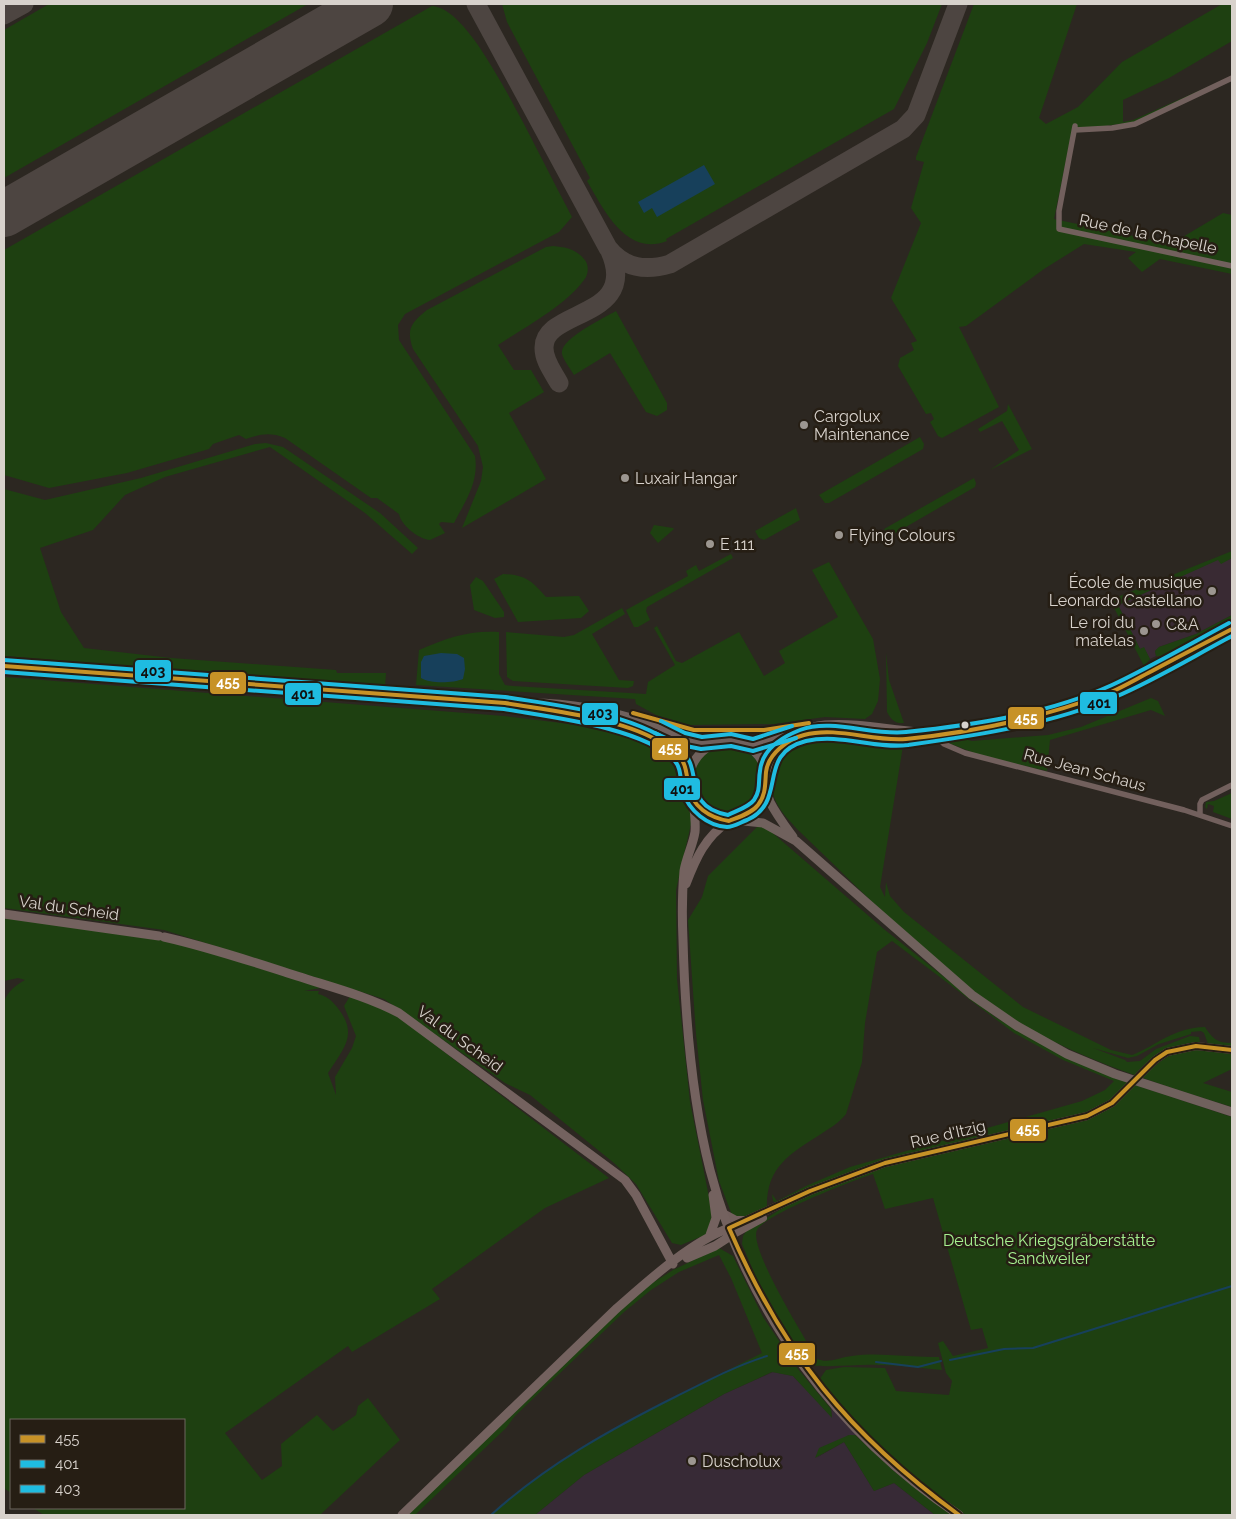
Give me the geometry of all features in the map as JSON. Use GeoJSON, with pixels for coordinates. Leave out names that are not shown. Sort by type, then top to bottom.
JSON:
{"type":"FeatureCollection","features":[{"type":"Feature","properties":{"kind":"main road"},"geometry":{"type":"LineString","coordinates":[[744,744],[760,744],[802,729],[824,725],[876,727],[938,733],[999,725],[1076,705],[1121,686],[1232,629]]}},
{"type":"Feature","properties":{"kind":"main road"},"geometry":{"type":"LineString","coordinates":[[4,666],[505,704],[622,726],[668,747],[679,756],[688,774],[689,790],[693,799],[695,832],[684,870],[682,937],[696,1101],[710,1170],[716,1218],[710,1235]]}},
{"type":"Feature","properties":{"kind":"main road"},"geometry":{"type":"LineString","coordinates":[[505,704],[546,702],[604,709],[656,726],[683,739],[702,743],[731,740],[744,744],[756,752],[766,771],[769,800],[796,841]]}},
{"type":"Feature","properties":{"kind":"main road"},"geometry":{"type":"LineString","coordinates":[[766,771],[781,746],[791,740],[815,732],[836,729],[868,732],[876,727]]}},
{"type":"Feature","properties":{"kind":"main road"},"geometry":{"type":"LineString","coordinates":[[815,732],[842,732],[897,739],[930,736],[938,733]]}},
{"type":"Feature","properties":{"kind":"main road"},"geometry":{"type":"LineString","coordinates":[[688,774],[692,763],[700,752],[718,741]]}},
{"type":"Feature","properties":{"kind":"main road"},"geometry":{"type":"LineString","coordinates":[[684,891],[696,858],[714,831],[751,811],[759,804],[767,786]]}},
{"type":"Feature","properties":{"kind":"main road"},"geometry":{"type":"LineString","coordinates":[[693,799],[711,816],[731,821],[764,823],[796,841],[972,994],[1040,1040],[1123,1077],[1232,1112]]}},
{"type":"Feature","properties":{"kind":"main road","name":"Val du Scheid"},"geometry":{"type":"LineString","coordinates":[[4,914],[198,944],[380,1003],[399,1013],[625,1180],[636,1195],[672,1264]]}},
{"type":"Feature","properties":{"kind":"main road"},"geometry":{"type":"LineString","coordinates":[[710,1170],[723,1213],[738,1250],[774,1323],[809,1376],[830,1401],[881,1454],[912,1481],[959,1515]]}},
{"type":"Feature","properties":{"kind":"main road"},"geometry":{"type":"LineString","coordinates":[[672,1264],[715,1246],[730,1232]]}},
{"type":"Feature","properties":{"kind":"main road"},"geometry":{"type":"LineString","coordinates":[[402,1515],[559,1362],[631,1296],[710,1235],[730,1232]]}},
{"type":"Feature","properties":{"kind":"main road"},"geometry":{"type":"LineString","coordinates":[[715,1246],[738,1250]]}},
{"type":"Feature","properties":{"kind":"street","name":"Rue de la Chapelle"},"geometry":{"type":"LineString","coordinates":[[1232,78],[1135,124],[1075,128],[1059,211],[1058,229],[1232,266]]}},
{"type":"Feature","properties":{"kind":"street","name":"Rue Jean Schaus"},"geometry":{"type":"LineString","coordinates":[[938,733],[937,737],[940,741],[965,753],[1200,815],[1232,826]]}},
{"type":"Feature","properties":{"kind":"street"},"geometry":{"type":"LineString","coordinates":[[1200,815],[1202,800],[1232,785]]}},
{"type":"Feature","properties":{"kind":"street","name":"Rue d'Itzig"},"geometry":{"type":"LineString","coordinates":[[730,1232],[749,1219],[810,1191],[885,1163],[1087,1116],[1102,1110],[1120,1096],[1155,1060],[1167,1052],[1186,1046],[1232,1050]]}},
{"type":"Feature","properties":{"kind":"street","name":"Rue d'Itzig"},"geometry":{"type":"LineString","coordinates":[[730,1232],[810,1191]]}},
{"type":"Feature","properties":{"kind":"street"},"geometry":{"type":"LineString","coordinates":[[723,1213],[736,1220],[749,1219]]}},
{"type":"Feature","properties":{"kind":"shaded area"},"geometry":{"type":"Polygon","coordinates":[[[1232,558],[1232,615],[1196,634],[1159,647],[1155,651],[1156,656],[1150,659],[1144,648],[1140,649],[1118,605],[1219,559],[1221,563],[1232,558]]]}},
{"type":"Feature","properties":{"kind":"shaded area"},"geometry":{"type":"Polygon","coordinates":[[[773,1372],[793,1376],[832,1417],[830,1401],[860,1435],[849,1435],[816,1458],[844,1442],[874,1491],[894,1483],[935,1515],[535,1515],[584,1475],[724,1394],[773,1372]]]}},
{"type":"Feature","properties":{"kind":"green space"},"geometry":{"type":"Polygon","coordinates":[[[49,4],[308,4],[4,178],[4,30],[49,4]]]}},
{"type":"Feature","properties":{"kind":"green space"},"geometry":{"type":"Polygon","coordinates":[[[502,4],[942,4],[927,43],[894,109],[666,239],[667,241],[652,244],[628,237],[618,228],[601,205],[587,181],[590,178],[507,22],[502,4]]]}},
{"type":"Feature","properties":{"kind":"green space"},"geometry":{"type":"Polygon","coordinates":[[[974,4],[1077,4],[1039,118],[1046,124],[1078,107],[1122,62],[1222,4],[1232,4],[1232,41],[1169,78],[1123,100],[1123,122],[1133,120],[1232,76],[1134,122],[1075,130],[1071,136],[1054,219],[1171,244],[1223,213],[1232,215],[1232,274],[1160,259],[1142,272],[1128,258],[1136,252],[1084,244],[1044,269],[966,326],[959,327],[999,407],[942,438],[938,436],[930,422],[934,419],[931,413],[926,414],[898,366],[900,358],[914,350],[911,343],[917,341],[891,298],[921,223],[911,208],[924,162],[916,160],[916,157],[974,4]]]}},
{"type":"Feature","properties":{"kind":"green space"},"geometry":{"type":"Polygon","coordinates":[[[432,6],[439,7],[452,15],[478,45],[515,108],[572,217],[559,232],[405,314],[398,325],[399,340],[475,456],[476,465],[473,483],[454,523],[441,522],[439,524],[445,533],[430,540],[420,537],[403,523],[399,514],[377,498],[371,498],[285,438],[270,434],[246,439],[239,435],[213,444],[209,449],[127,473],[49,488],[4,475],[4,250],[432,6]]]}},
{"type":"Feature","properties":{"kind":"green space"},"geometry":{"type":"Polygon","coordinates":[[[553,246],[570,249],[581,256],[588,266],[586,278],[576,290],[556,307],[498,345],[514,370],[531,370],[544,392],[509,413],[546,479],[462,528],[481,481],[483,467],[478,446],[413,349],[410,336],[411,327],[427,310],[546,247],[553,246]]]}},
{"type":"Feature","properties":{"kind":"green space"},"geometry":{"type":"Polygon","coordinates":[[[616,311],[667,403],[667,410],[657,416],[646,412],[610,353],[574,375],[563,357],[563,348],[567,342],[616,311]]]}},
{"type":"Feature","properties":{"kind":"green space"},"geometry":{"type":"Polygon","coordinates":[[[1008,404],[1032,449],[990,470],[1019,450],[1002,421],[980,432],[978,429],[1007,411],[1008,404]]]}},
{"type":"Feature","properties":{"kind":"green space"},"geometry":{"type":"Polygon","coordinates":[[[920,437],[924,444],[923,449],[829,503],[825,503],[819,495],[920,437]]]}},
{"type":"Feature","properties":{"kind":"green space"},"geometry":{"type":"Polygon","coordinates":[[[266,443],[283,447],[380,513],[418,548],[412,554],[365,513],[270,447],[165,477],[125,495],[93,530],[40,548],[61,612],[84,648],[171,658],[336,670],[337,673],[386,673],[385,687],[4,656],[4,489],[45,500],[141,478],[255,444],[266,443]]]}},
{"type":"Feature","properties":{"kind":"green space"},"geometry":{"type":"Polygon","coordinates":[[[974,478],[975,487],[892,535],[884,529],[974,478]]]}},
{"type":"Feature","properties":{"kind":"green space"},"geometry":{"type":"Polygon","coordinates":[[[796,508],[800,520],[764,540],[759,538],[755,531],[796,508]]]}},
{"type":"Feature","properties":{"kind":"green space"},"geometry":{"type":"Polygon","coordinates":[[[654,525],[674,529],[658,543],[650,533],[654,525]]]}},
{"type":"Feature","properties":{"kind":"green space"},"geometry":{"type":"Polygon","coordinates":[[[1232,551],[1232,558],[1221,564],[1218,560],[1118,605],[1140,649],[1144,647],[1150,659],[1144,666],[1110,600],[1232,551]]]}},
{"type":"Feature","properties":{"kind":"green space"},"geometry":{"type":"Polygon","coordinates":[[[731,554],[733,558],[647,607],[646,611],[650,620],[638,627],[634,627],[626,610],[688,576],[686,571],[696,565],[699,571],[731,554]]]}},
{"type":"Feature","properties":{"kind":"green space"},"geometry":{"type":"Polygon","coordinates":[[[829,562],[873,639],[880,679],[878,701],[872,714],[865,719],[825,717],[774,724],[690,725],[656,715],[636,704],[635,699],[416,685],[419,650],[458,636],[478,632],[499,632],[499,674],[505,685],[646,694],[648,682],[675,665],[654,628],[657,626],[676,661],[682,663],[739,632],[764,676],[785,663],[779,651],[838,617],[812,570],[829,562]]]}},
{"type":"Feature","properties":{"kind":"green space"},"geometry":{"type":"Polygon","coordinates":[[[503,574],[523,577],[537,587],[546,597],[579,596],[589,611],[581,618],[518,622],[494,579],[503,574]]]}},
{"type":"Feature","properties":{"kind":"green space"},"geometry":{"type":"Polygon","coordinates":[[[476,577],[483,581],[504,612],[504,617],[495,618],[474,610],[470,585],[476,577]]]}},
{"type":"Feature","properties":{"kind":"green space"},"geometry":{"type":"Polygon","coordinates":[[[622,608],[625,614],[592,634],[619,680],[634,681],[633,686],[628,688],[513,681],[507,677],[506,632],[564,637],[574,635],[622,608]]]}},
{"type":"Feature","properties":{"kind":"green space"},"geometry":{"type":"Polygon","coordinates":[[[1232,615],[1232,621],[1193,643],[1184,644],[1162,656],[1156,656],[1155,651],[1159,647],[1196,634],[1232,615]]]}},
{"type":"Feature","properties":{"kind":"green space"},"geometry":{"type":"Polygon","coordinates":[[[886,653],[889,680],[904,723],[894,721],[887,712],[886,653]]]}},
{"type":"Feature","properties":{"kind":"green space"},"geometry":{"type":"Polygon","coordinates":[[[4,677],[504,716],[594,727],[631,738],[663,754],[675,768],[682,796],[691,815],[691,824],[676,890],[677,979],[690,1102],[712,1212],[710,1229],[705,1235],[681,1245],[672,1243],[636,1184],[614,1163],[530,1095],[505,1083],[384,999],[164,930],[4,908],[4,677]]]}},
{"type":"Feature","properties":{"kind":"green space"},"geometry":{"type":"Polygon","coordinates":[[[1151,698],[1158,701],[1165,716],[1151,710],[1050,740],[1047,771],[982,756],[946,742],[948,735],[972,741],[1048,735],[1081,727],[1151,698]]]}},
{"type":"Feature","properties":{"kind":"green space"},"geometry":{"type":"Polygon","coordinates":[[[824,736],[902,742],[903,746],[880,887],[885,897],[886,882],[890,896],[904,912],[1023,1007],[1111,1050],[1132,1055],[1175,1033],[1205,1027],[1216,1040],[1232,1043],[1232,1047],[1208,1044],[1204,1033],[1201,1031],[1191,1032],[1191,1034],[1159,1044],[1137,1056],[1128,1058],[1093,1048],[1127,1062],[1140,1061],[1156,1049],[1190,1036],[1199,1037],[1200,1042],[1173,1047],[1157,1055],[1136,1073],[1144,1076],[1162,1060],[1183,1051],[1200,1050],[1232,1053],[1232,1069],[1203,1083],[1232,1092],[1232,1107],[1084,1056],[1037,1033],[1005,1014],[973,991],[911,939],[797,829],[776,802],[773,793],[774,767],[782,751],[788,746],[804,739],[824,736]]]}},
{"type":"Feature","properties":{"kind":"green space"},"geometry":{"type":"Polygon","coordinates":[[[724,745],[746,751],[758,763],[761,777],[757,793],[748,806],[736,814],[721,814],[706,805],[698,792],[694,777],[693,766],[713,747],[724,745]]]}},
{"type":"Feature","properties":{"kind":"green space"},"geometry":{"type":"Polygon","coordinates":[[[1232,793],[1232,819],[1213,812],[1214,806],[1208,804],[1207,809],[1205,807],[1206,802],[1214,801],[1232,793]]]}},
{"type":"Feature","properties":{"kind":"green space","name":"Deutsche Kriegsgräberstätte Sandweiler"},"geometry":{"type":"Polygon","coordinates":[[[759,825],[768,829],[885,930],[995,1017],[1065,1057],[1120,1080],[1232,1117],[1232,1515],[966,1515],[916,1480],[880,1448],[819,1380],[826,1370],[844,1367],[885,1368],[896,1391],[949,1395],[952,1381],[946,1373],[938,1343],[943,1341],[953,1356],[988,1348],[982,1328],[971,1330],[933,1198],[885,1209],[873,1174],[792,1207],[763,1224],[757,1230],[757,1240],[761,1255],[780,1294],[817,1359],[830,1361],[852,1356],[874,1355],[939,1357],[942,1370],[887,1365],[808,1365],[760,1287],[742,1244],[743,1236],[747,1230],[805,1194],[779,1205],[773,1201],[772,1194],[777,1201],[850,1167],[1082,1101],[1105,1090],[1114,1081],[1063,1060],[1014,1033],[892,941],[877,952],[865,1023],[862,1062],[846,1114],[834,1125],[798,1149],[781,1164],[770,1184],[767,1196],[767,1211],[742,1219],[732,1215],[719,1181],[703,1100],[688,920],[702,897],[708,876],[759,825]]]}},
{"type":"Feature","properties":{"kind":"green space"},"geometry":{"type":"Polygon","coordinates":[[[4,918],[171,941],[318,986],[320,988],[304,991],[319,991],[318,994],[329,999],[337,1007],[347,1025],[347,1041],[328,1073],[336,1095],[335,1077],[352,1048],[356,1036],[344,1006],[350,996],[380,1006],[400,1018],[609,1178],[545,1208],[432,1289],[440,1299],[352,1352],[348,1346],[225,1433],[262,1480],[282,1466],[281,1444],[317,1415],[333,1431],[356,1415],[358,1406],[368,1398],[400,1440],[320,1515],[44,1515],[35,1509],[185,1509],[185,1419],[10,1419],[10,1492],[4,1488],[4,1001],[12,989],[25,980],[18,978],[4,981],[4,918]]]}},
{"type":"Feature","properties":{"kind":"green space"},"geometry":{"type":"Polygon","coordinates":[[[719,1248],[733,1256],[763,1317],[798,1369],[831,1409],[832,1418],[793,1376],[772,1372],[724,1394],[584,1475],[535,1515],[491,1515],[553,1466],[586,1445],[620,1425],[762,1353],[731,1278],[719,1255],[679,1272],[651,1290],[624,1312],[415,1515],[404,1515],[565,1360],[646,1287],[673,1270],[719,1248]]]}},
{"type":"Feature","properties":{"kind":"green space"},"geometry":{"type":"Polygon","coordinates":[[[849,1435],[855,1435],[895,1472],[952,1515],[935,1515],[894,1483],[874,1491],[844,1442],[815,1458],[819,1448],[849,1435]]]}},
{"type":"Feature","properties":{"kind":"water"},"geometry":{"type":"Polygon","coordinates":[[[704,165],[715,184],[657,217],[652,208],[644,213],[638,202],[704,165]]]}},
{"type":"Feature","properties":{"kind":"water"},"geometry":{"type":"Polygon","coordinates":[[[441,653],[457,654],[464,658],[465,669],[463,679],[442,682],[421,678],[421,662],[424,656],[441,653]]]}},
{"type":"Feature","properties":{"kind":"waterway"},"geometry":{"type":"LineString","coordinates":[[950,1360],[1004,1349],[1033,1348],[1232,1286]]}},
{"type":"Feature","properties":{"kind":"waterway"},"geometry":{"type":"LineString","coordinates":[[491,1515],[534,1480],[604,1435],[710,1379],[767,1356]]}},
{"type":"Feature","properties":{"kind":"waterway"},"geometry":{"type":"LineString","coordinates":[[876,1362],[918,1367],[941,1361]]}},
{"type":"Feature","properties":{"kind":"taxiway"},"geometry":{"type":"LineString","coordinates":[[4,15],[24,4]]}},
{"type":"Feature","properties":{"kind":"taxiway"},"geometry":{"type":"LineString","coordinates":[[476,4],[608,248],[621,260],[644,268],[670,264],[903,129],[916,115],[958,4]]}},
{"type":"Feature","properties":{"kind":"taxiway"},"geometry":{"type":"LineString","coordinates":[[559,383],[544,353],[548,335],[558,326],[603,301],[613,289],[616,272],[609,249]]}},
{"type":"Feature","properties":{"kind":"runway"},"geometry":{"type":"LineString","coordinates":[[4,214],[370,4]]}},
{"type":"Feature","properties":{"kind":"transit line","name":"403"},"geometry":{"type":"LineString","coordinates":[[4,660],[505,697],[597,713],[642,727],[680,749],[687,757],[691,766],[698,795],[704,804],[713,810],[728,815],[746,807],[754,800],[758,789],[762,763],[769,750],[786,736],[800,730],[812,727],[839,726],[880,732],[906,732],[984,722],[1037,711],[1088,695],[1112,685],[1229,623]]}},
{"type":"Feature","properties":{"kind":"transit line","name":"455"},"geometry":{"type":"LineString","coordinates":[[4,666],[505,703],[588,717],[630,728],[670,748],[684,763],[688,786],[693,800],[709,814],[729,821],[749,813],[758,805],[764,793],[766,772],[771,759],[780,748],[798,737],[830,732],[906,739],[984,728],[1036,716],[1111,692],[1232,629]]}},
{"type":"Feature","properties":{"kind":"transit line","name":"401"},"geometry":{"type":"LineString","coordinates":[[4,672],[504,709],[594,725],[640,739],[674,760],[680,771],[683,792],[690,805],[706,820],[713,824],[727,827],[747,820],[760,812],[767,801],[776,767],[781,756],[791,747],[806,741],[832,739],[882,745],[908,745],[987,733],[1039,722],[1090,707],[1115,697],[1160,676],[1232,636]]}},
{"type":"Feature","properties":{"kind":"transit line","name":"455"},"geometry":{"type":"LineString","coordinates":[[633,713],[694,730],[764,730],[809,723]]}},
{"type":"Feature","properties":{"kind":"transit line","name":"403"},"geometry":{"type":"LineString","coordinates":[[661,721],[685,733],[702,737],[731,734],[753,739],[792,726]]}},
{"type":"Feature","properties":{"kind":"transit line","name":"401"},"geometry":{"type":"LineString","coordinates":[[655,733],[681,745],[701,749],[731,746],[753,751],[796,738]]}},
{"type":"Feature","properties":{"kind":"transit line","name":"455"},"geometry":{"type":"LineString","coordinates":[[959,1515],[884,1454],[852,1422],[823,1388],[796,1353],[772,1314],[729,1228],[810,1191],[885,1163],[1087,1116],[1112,1103],[1155,1060],[1167,1052],[1196,1046],[1232,1050]]}},
{"type":"Feature","properties":{"kind":"place","name":"Cargolux Maintenance"},"geometry":{"type":"Point","coordinates":[804,425]}},
{"type":"Feature","properties":{"kind":"place","name":"Luxair Hangar"},"geometry":{"type":"Point","coordinates":[625,478]}},
{"type":"Feature","properties":{"kind":"place","name":"Flying Colours"},"geometry":{"type":"Point","coordinates":[839,535]}},
{"type":"Feature","properties":{"kind":"place","name":"E 111"},"geometry":{"type":"Point","coordinates":[710,544]}},
{"type":"Feature","properties":{"kind":"place","name":"École de musique Leonardo Castellano"},"geometry":{"type":"Point","coordinates":[1212,591]}},
{"type":"Feature","properties":{"kind":"place","name":"C&A"},"geometry":{"type":"Point","coordinates":[1156,624]}},
{"type":"Feature","properties":{"kind":"place","name":"Le roi du matelas"},"geometry":{"type":"Point","coordinates":[1144,631]}},
{"type":"Feature","properties":{"kind":"place","name":"Duscholux"},"geometry":{"type":"Point","coordinates":[692,1461]}}]}
